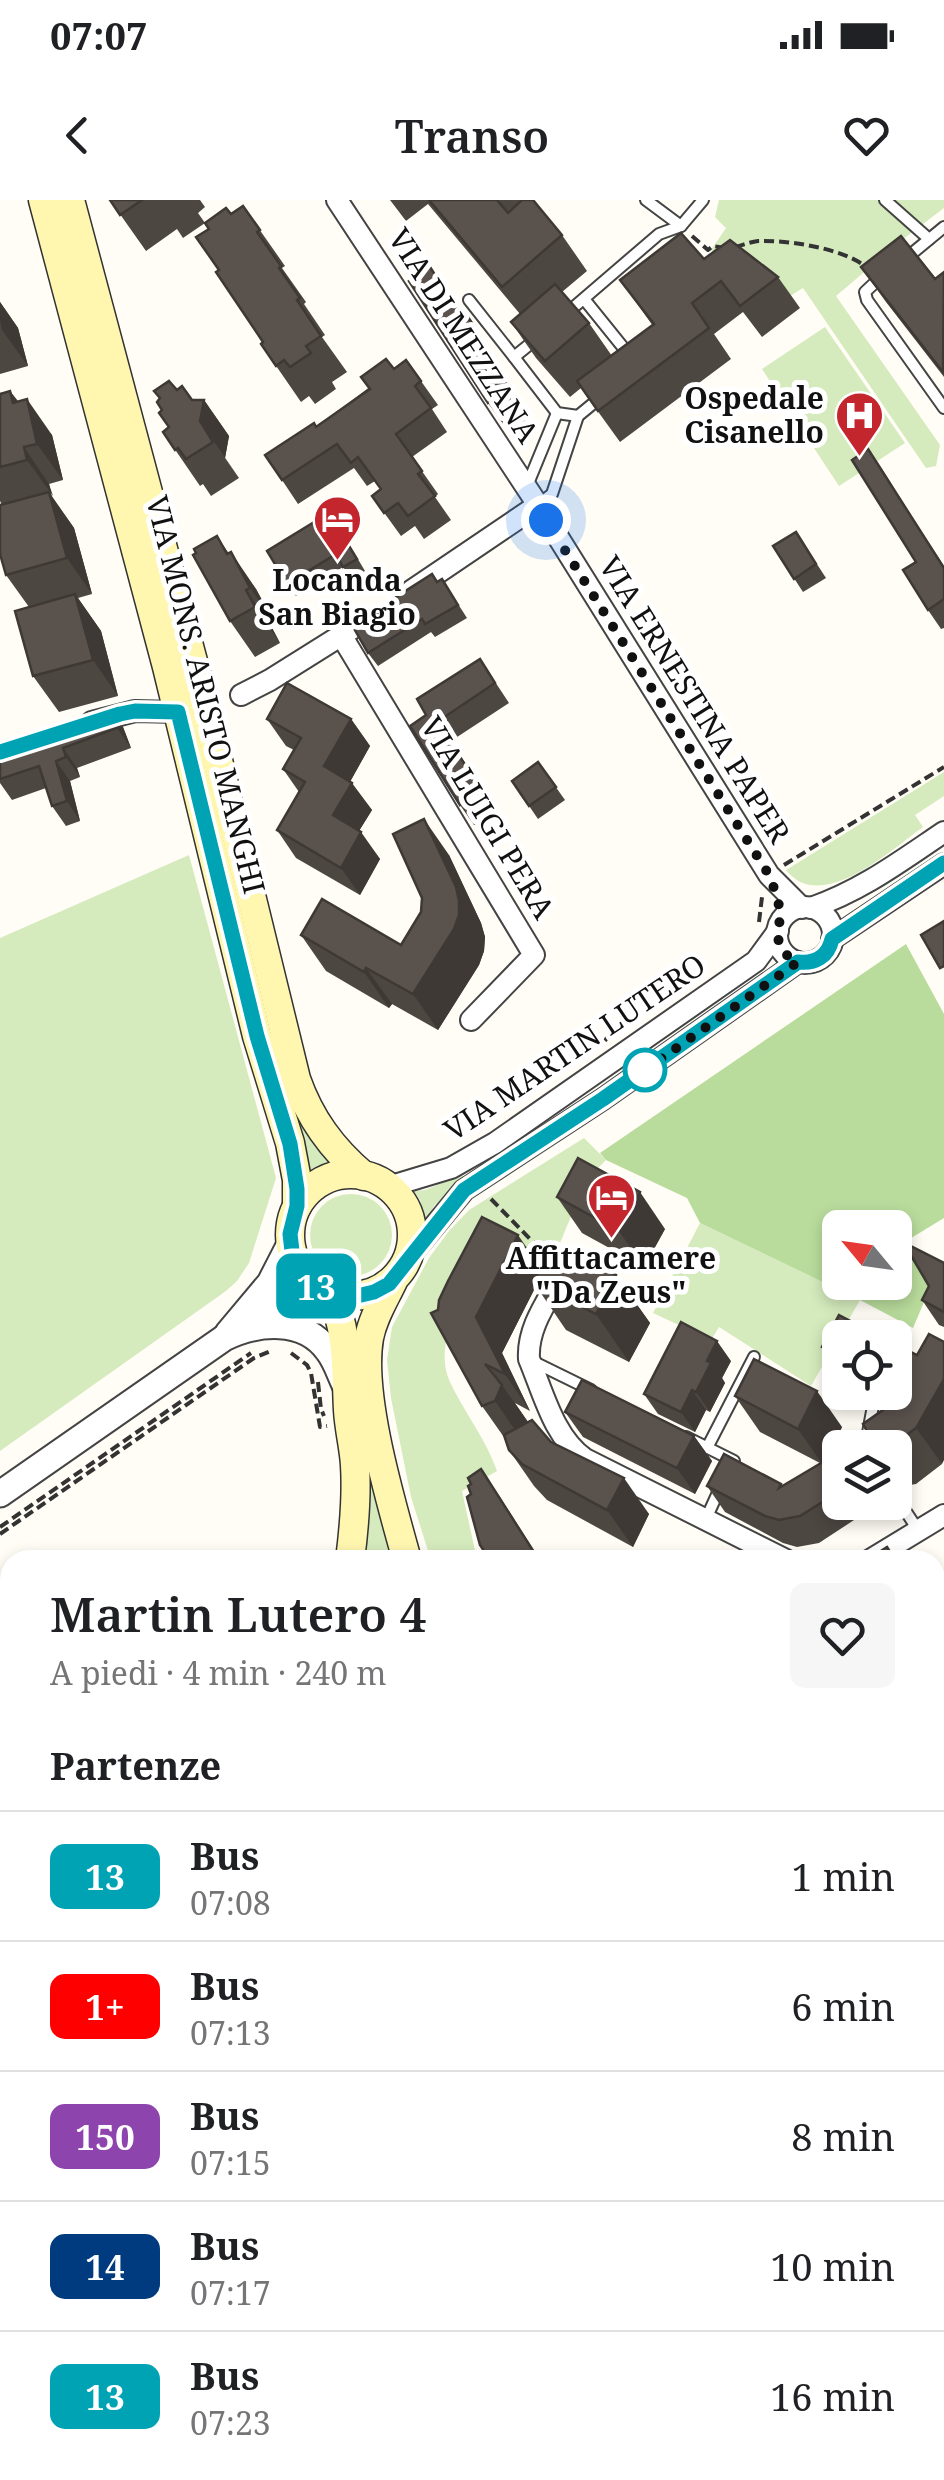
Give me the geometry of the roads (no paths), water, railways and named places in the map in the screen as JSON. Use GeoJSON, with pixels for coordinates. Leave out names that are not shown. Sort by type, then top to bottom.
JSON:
{"type":"FeatureCollection","features":[{"type":"Feature","properties":{"kind":"main road","name":"VIA MONS. ARISTO MANGHI"},"geometry":{"type":"LineString","coordinates":[[42,200],[178,712],[257,1036],[290,1144],[297,1206]]}},
{"type":"Feature","properties":{"kind":"main road","name":"VIA MONS. ARISTO MANGHI"},"geometry":{"type":"LineString","coordinates":[[70,200],[198,678],[296,1079],[320,1131],[345,1158],[376,1181]]}},
{"type":"Feature","properties":{"kind":"main road"},"geometry":{"type":"LineString","coordinates":[[401,1268],[381,1288],[365,1295],[348,1297],[316,1286],[297,1264],[290,1244],[297,1206],[312,1188],[341,1175],[376,1181],[400,1200],[411,1224],[412,1242],[401,1268],[374,1320],[368,1360],[374,1419],[405,1550]]}},
{"type":"Feature","properties":{"kind":"main road"},"geometry":{"type":"LineString","coordinates":[[330,1293],[343,1335],[356,1480],[351,1550]]}},
{"type":"Feature","properties":{"kind":"street","name":"VIA DI MEZZANA"},"geometry":{"type":"LineString","coordinates":[[338,200],[532,496]]}},
{"type":"Feature","properties":{"kind":"street"},"geometry":{"type":"LineString","coordinates":[[399,598],[532,496]]}},
{"type":"Feature","properties":{"kind":"street","name":"VIA ERNESTINA PAPER"},"geometry":{"type":"LineString","coordinates":[[532,496],[770,879],[778,902],[771,928]]}},
{"type":"Feature","properties":{"kind":"street"},"geometry":{"type":"LineString","coordinates":[[241,695],[370,617]]}},
{"type":"Feature","properties":{"kind":"street","name":"VIA LUIGI PERA"},"geometry":{"type":"LineString","coordinates":[[341,635],[534,955],[471,1020]]}},
{"type":"Feature","properties":{"kind":"street"},"geometry":{"type":"LineString","coordinates":[[64,731],[135,711],[178,712]]}},
{"type":"Feature","properties":{"kind":"street"},"geometry":{"type":"LineString","coordinates":[[806,908],[819,911],[830,923],[832,939],[820,959],[798,962],[789,958],[771,928],[788,913],[806,908],[835,900],[866,885],[944,832]]}},
{"type":"Feature","properties":{"kind":"street"},"geometry":{"type":"LineString","coordinates":[[832,939],[944,864]]}},
{"type":"Feature","properties":{"kind":"street","name":"VIA ERNESTINA PAPER"},"geometry":{"type":"LineString","coordinates":[[770,879],[806,908]]}},
{"type":"Feature","properties":{"kind":"street","name":"VIA MARTIN LUTERO"},"geometry":{"type":"LineString","coordinates":[[376,1181],[450,1168],[495,1142],[756,961],[771,928]]}},
{"type":"Feature","properties":{"kind":"street","name":"VIA MARTIN LUTERO"},"geometry":{"type":"LineString","coordinates":[[401,1268],[464,1190],[603,1099],[798,962]]}},
{"type":"Feature","properties":{"kind":"street"},"geometry":{"type":"LineString","coordinates":[[233,1334],[270,1284],[290,1244]]}},
{"type":"Feature","properties":{"kind":"street"},"geometry":{"type":"LineString","coordinates":[[560,1276],[534,1326],[528,1348],[557,1424],[574,1450],[767,1550]]}},
{"type":"Feature","properties":{"kind":"street"},"geometry":{"type":"LineString","coordinates":[[0,1494],[233,1334],[286,1304],[330,1293]]}},
{"type":"Feature","properties":{"kind":"street"},"geometry":{"type":"LineString","coordinates":[[233,1334],[274,1326],[313,1336],[332,1357],[348,1392]]}},
{"type":"Feature","properties":{"kind":"street"},"geometry":{"type":"LineString","coordinates":[[886,1550],[944,1515]]}},
{"type":"Feature","properties":{"kind":"lane"},"geometry":{"type":"LineString","coordinates":[[646,200],[681,226]]}},
{"type":"Feature","properties":{"kind":"lane"},"geometry":{"type":"LineString","coordinates":[[563,316],[659,234],[681,226],[703,200]]}},
{"type":"Feature","properties":{"kind":"lane"},"geometry":{"type":"LineString","coordinates":[[885,200],[928,239]]}},
{"type":"Feature","properties":{"kind":"lane"},"geometry":{"type":"LineString","coordinates":[[944,227],[866,292],[867,300],[944,408]]}},
{"type":"Feature","properties":{"kind":"lane"},"geometry":{"type":"LineString","coordinates":[[584,299],[634,362],[631,373]]}},
{"type":"Feature","properties":{"kind":"lane"},"geometry":{"type":"LineString","coordinates":[[469,300],[557,412],[578,416]]}},
{"type":"Feature","properties":{"kind":"lane"},"geometry":{"type":"LineString","coordinates":[[514,358],[539,336]]}},
{"type":"Feature","properties":{"kind":"lane"},"geometry":{"type":"LineString","coordinates":[[557,412],[532,496],[552,494],[578,416],[605,394]]}},
{"type":"Feature","properties":{"kind":"lane"},"geometry":{"type":"LineString","coordinates":[[707,1448],[754,1356]]}},
{"type":"Feature","properties":{"kind":"lane"},"geometry":{"type":"LineString","coordinates":[[529,1359],[600,1394]]}},
{"type":"Feature","properties":{"kind":"lane"},"geometry":{"type":"LineString","coordinates":[[672,1430],[748,1468]]}},
{"type":"Feature","properties":{"kind":"lane"},"geometry":{"type":"LineString","coordinates":[[706,1518],[733,1460]]}},
{"type":"Feature","properties":{"kind":"lane"},"geometry":{"type":"LineString","coordinates":[[912,1520],[918,1530]]}},
{"type":"Feature","properties":{"kind":"place","name":"Ospedale Cisanello"},"geometry":{"type":"Point","coordinates":[859,458]}},
{"type":"Feature","properties":{"kind":"place","name":"Locanda San Biagio"},"geometry":{"type":"Point","coordinates":[337,562]}},
{"type":"Feature","properties":{"kind":"place","name":"Affittacamere \"Da Zeus\""},"geometry":{"type":"Point","coordinates":[611,1240]}}]}
